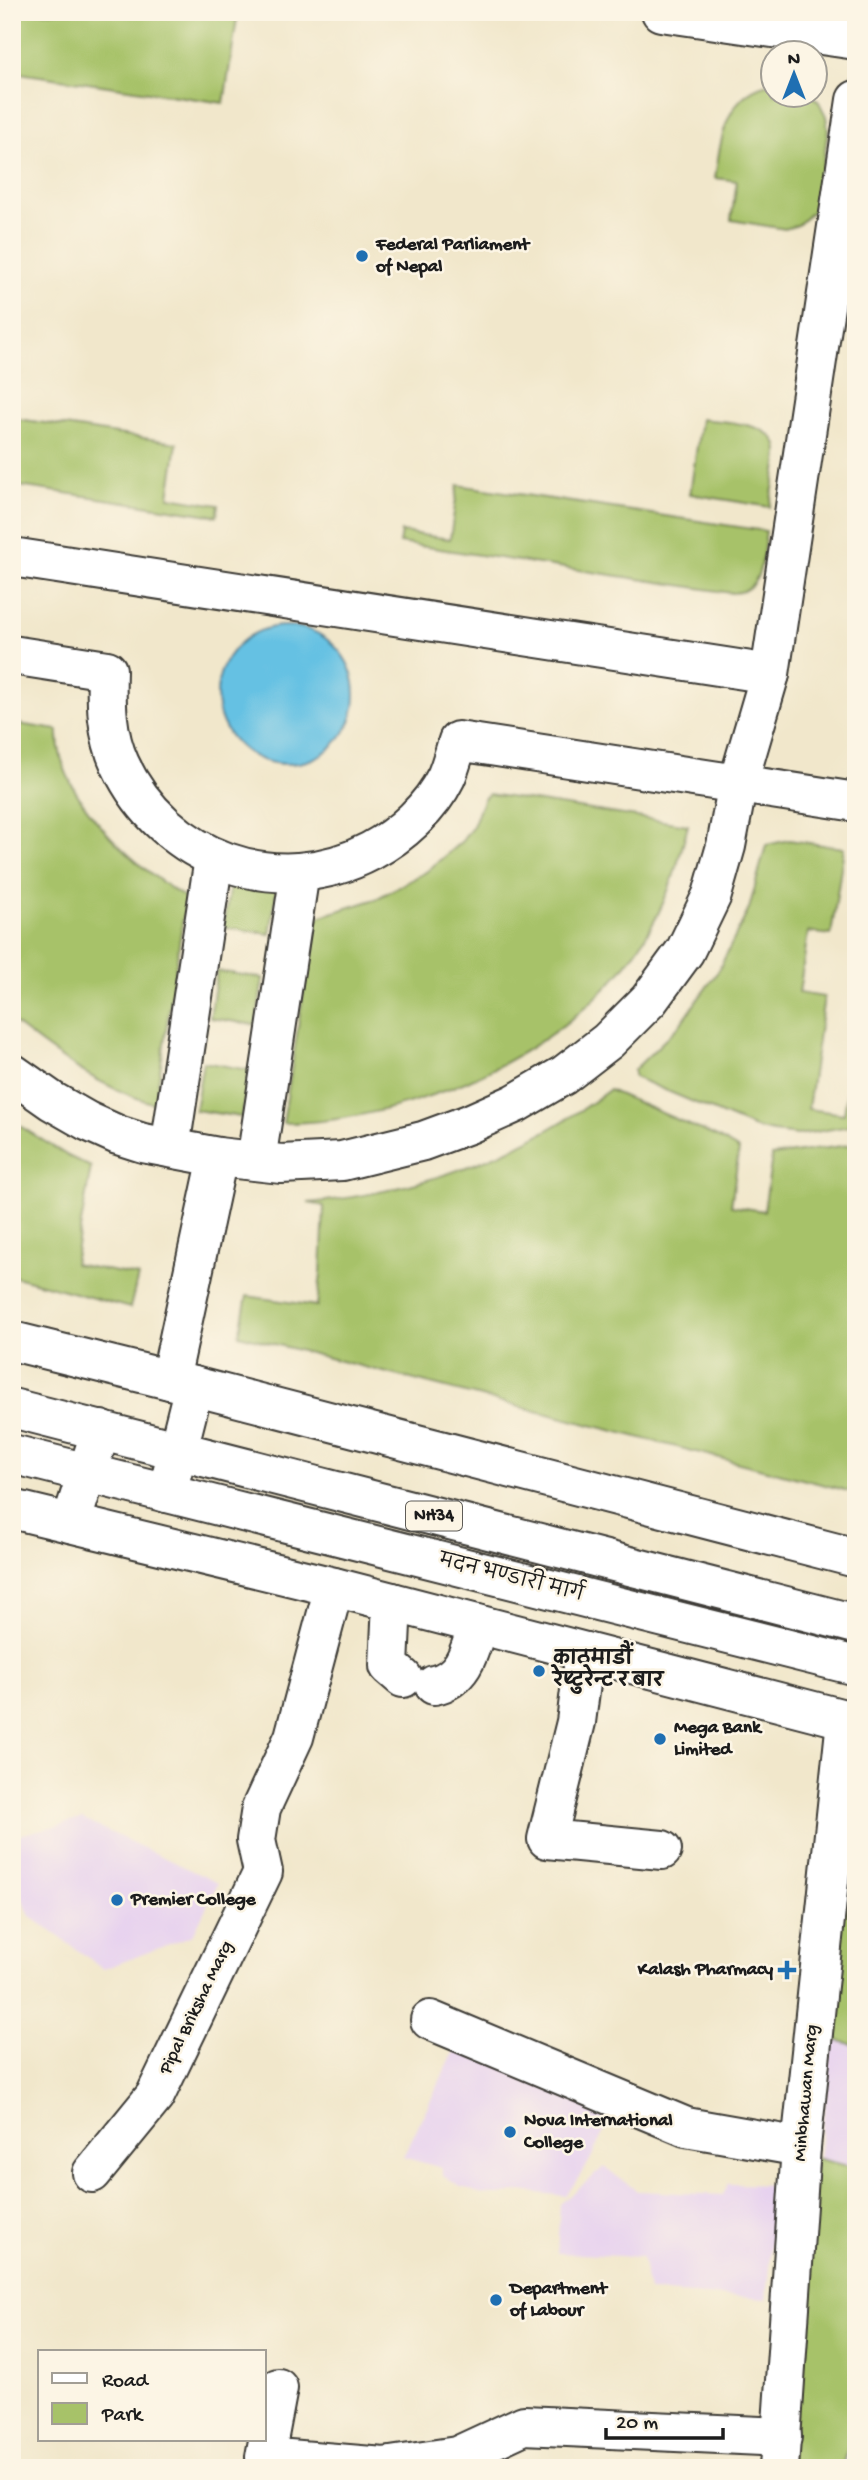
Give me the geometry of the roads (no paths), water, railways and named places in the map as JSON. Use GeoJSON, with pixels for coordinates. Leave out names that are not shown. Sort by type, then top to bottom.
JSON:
{"type":"FeatureCollection","features":[{"type":"Feature","properties":{"kind":"main road"},"geometry":{"type":"LineString","coordinates":[[662,12],[856,40]]}},
{"type":"Feature","properties":{"kind":"main road"},"geometry":{"type":"LineString","coordinates":[[12,1073],[87,1121],[130,1139],[218,1157],[256,1161],[308,1164],[342,1161],[423,1141],[469,1125],[516,1102],[564,1075],[608,1041],[649,1000],[685,951],[712,895],[726,846],[738,783],[770,674],[843,268],[856,100]]}},
{"type":"Feature","properties":{"kind":"main road"},"geometry":{"type":"LineString","coordinates":[[12,557],[770,674]]}},
{"type":"Feature","properties":{"kind":"main road"},"geometry":{"type":"LineString","coordinates":[[12,655],[107,670],[106,701],[110,732],[119,762],[134,790],[153,814],[176,836],[214,858],[262,871],[300,872],[324,869],[354,860],[382,845],[407,826],[428,803],[446,777],[458,741],[856,802]]}},
{"type":"Feature","properties":{"kind":"main road"},"geometry":{"type":"LineString","coordinates":[[170,1148],[214,858]]}},
{"type":"Feature","properties":{"kind":"main road"},"geometry":{"type":"LineString","coordinates":[[256,1161],[300,872]]}},
{"type":"Feature","properties":{"kind":"main road"},"geometry":{"type":"LineString","coordinates":[[167,1493],[178,1450],[182,1383],[218,1157]]}},
{"type":"Feature","properties":{"kind":"main road"},"geometry":{"type":"LineString","coordinates":[[12,1341],[856,1558]]}},
{"type":"Feature","properties":{"kind":"main road","name":"NH34"},"geometry":{"type":"LineString","coordinates":[[12,1408],[856,1624]]}},
{"type":"Feature","properties":{"kind":"main road"},"geometry":{"type":"LineString","coordinates":[[71,1523],[101,1430]]}},
{"type":"Feature","properties":{"kind":"main road","name":"मदन भण्डारी मार्ग"},"geometry":{"type":"LineString","coordinates":[[12,1454],[856,1665]]}},
{"type":"Feature","properties":{"kind":"main road"},"geometry":{"type":"LineString","coordinates":[[12,1509],[334,1587],[851,1721]]}},
{"type":"Feature","properties":{"kind":"main road","name":"Pipal Briksha Marg"},"geometry":{"type":"LineString","coordinates":[[92,2173],[155,2096],[263,1871],[256,1840],[261,1808],[294,1737],[334,1587]]}},
{"type":"Feature","properties":{"kind":"main road"},"geometry":{"type":"LineString","coordinates":[[392,1602],[389,1666],[418,1682],[446,1683],[464,1666],[478,1624]]}},
{"type":"Feature","properties":{"kind":"main road"},"geometry":{"type":"LineString","coordinates":[[585,1652],[576,1722],[547,1839],[662,1850]]}},
{"type":"Feature","properties":{"kind":"main road","name":"Minbhawan Marg"},"geometry":{"type":"LineString","coordinates":[[780,2452],[801,2147],[851,1721]]}},
{"type":"Feature","properties":{"kind":"main road"},"geometry":{"type":"LineString","coordinates":[[430,2020],[686,2127],[801,2147]]}},
{"type":"Feature","properties":{"kind":"main road"},"geometry":{"type":"LineString","coordinates":[[278,2388],[265,2457],[384,2467],[457,2456],[524,2425],[780,2452]]}},
{"type":"Feature","properties":{"kind":"water"},"geometry":{"type":"Polygon","coordinates":[[[286,626],[312,631],[335,646],[350,669],[355,695],[350,721],[335,744],[312,759],[286,764],[260,759],[237,744],[222,721],[217,695],[222,669],[237,646],[260,631],[286,626]]]}},
{"type":"Feature","properties":{"kind":"place","name":"Federal Parliament of Nepal"},"geometry":{"type":"Point","coordinates":[362,256]}},
{"type":"Feature","properties":{"kind":"place","name":"काठमाडौं रेष्टुरेन्ट र बार"},"geometry":{"type":"Point","coordinates":[539,1671]}},
{"type":"Feature","properties":{"kind":"place","name":"Mega Bank Limited"},"geometry":{"type":"Point","coordinates":[660,1739]}},
{"type":"Feature","properties":{"kind":"place","name":"Premier College"},"geometry":{"type":"Point","coordinates":[117,1900]}},
{"type":"Feature","properties":{"kind":"place","name":"Kalash Pharmacy"},"geometry":{"type":"Point","coordinates":[787,1970]}},
{"type":"Feature","properties":{"kind":"place","name":"Nova International College"},"geometry":{"type":"Point","coordinates":[510,2132]}},
{"type":"Feature","properties":{"kind":"place","name":"Department of Labour"},"geometry":{"type":"Point","coordinates":[496,2300]}}]}
